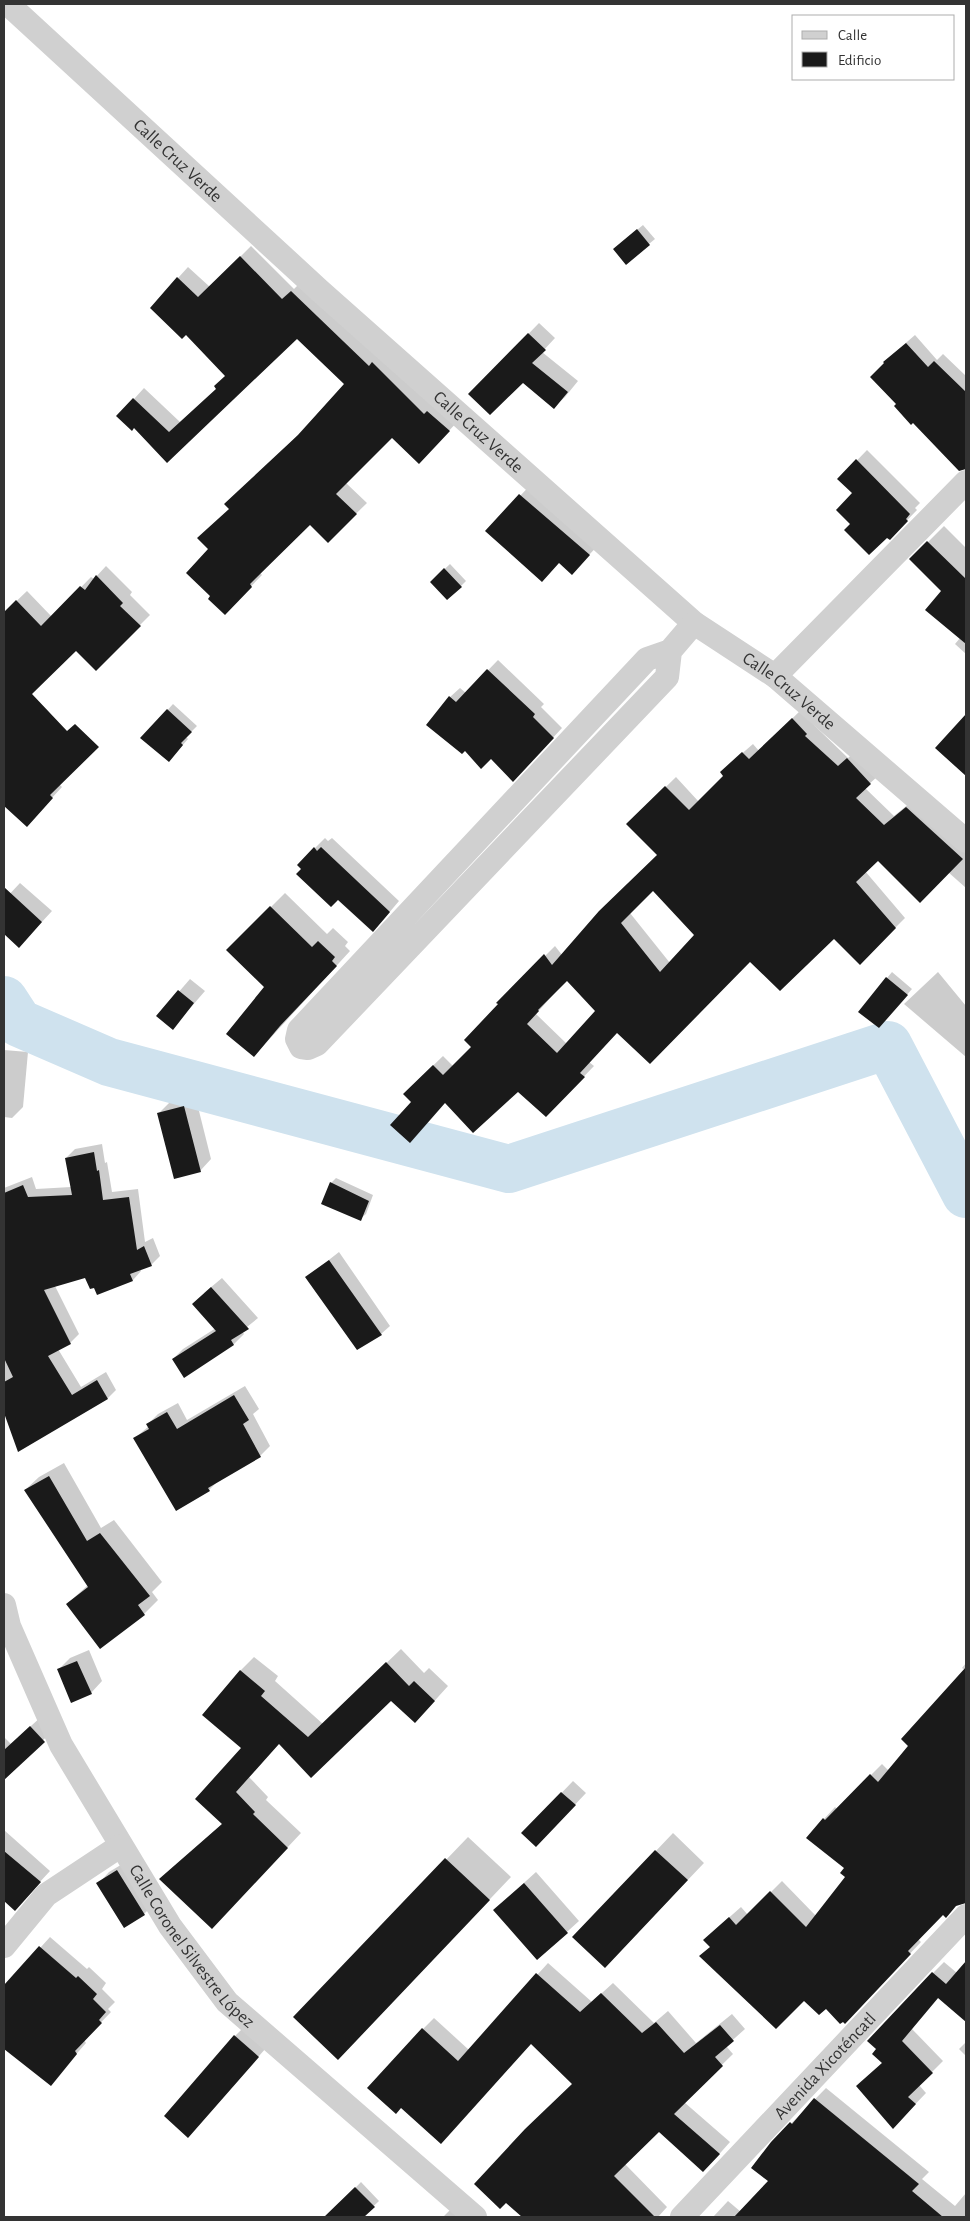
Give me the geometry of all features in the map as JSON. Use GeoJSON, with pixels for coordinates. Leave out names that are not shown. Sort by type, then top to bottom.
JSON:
{"type":"FeatureCollection","features":[{"type":"Feature","properties":{"kind":"street","name":"Calle Cruz Verde"},"geometry":{"type":"LineString","coordinates":[[8,4],[319,290],[694,623],[775,676],[966,841]]}},
{"type":"Feature","properties":{"kind":"street"},"geometry":{"type":"LineString","coordinates":[[775,676],[966,482]]}},
{"type":"Feature","properties":{"kind":"street"},"geometry":{"type":"LineString","coordinates":[[670,651],[667,678],[317,1044],[308,1048],[301,1047],[297,1039],[299,1030],[306,1022],[647,659],[670,651],[694,623]]}},
{"type":"Feature","properties":{"kind":"street","name":"Calle Coronel Silvestre López"},"geometry":{"type":"LineString","coordinates":[[6,1621],[61,1745],[120,1846],[170,1926],[228,2002],[475,2217]]}},
{"type":"Feature","properties":{"kind":"street"},"geometry":{"type":"LineString","coordinates":[[4,1946],[46,1895],[120,1846]]}},
{"type":"Feature","properties":{"kind":"street","name":"Avenida Xicoténcatl"},"geometry":{"type":"LineString","coordinates":[[682,2217],[966,1916]]}},
{"type":"Feature","properties":{"kind":"building"},"geometry":{"type":"Polygon","coordinates":[[[637,229],[650,245],[626,265],[613,249],[637,229]]]}},
{"type":"Feature","properties":{"kind":"building"},"geometry":{"type":"Polygon","coordinates":[[[240,256],[282,299],[291,291],[369,366],[372,362],[424,414],[427,411],[450,431],[419,464],[392,438],[336,494],[357,514],[328,543],[310,525],[250,584],[252,587],[225,615],[208,599],[210,596],[186,573],[208,549],[197,538],[229,509],[224,504],[298,435],[344,384],[297,339],[167,463],[134,428],[132,431],[116,416],[133,398],[169,432],[216,389],[214,386],[225,376],[186,335],[182,339],[150,308],[177,277],[198,297],[240,256]]]}},
{"type":"Feature","properties":{"kind":"building"},"geometry":{"type":"Polygon","coordinates":[[[528,333],[546,350],[532,363],[568,392],[554,409],[523,383],[490,415],[468,394],[528,333]]]}},
{"type":"Feature","properties":{"kind":"building"},"geometry":{"type":"Polygon","coordinates":[[[906,343],[928,367],[934,361],[966,392],[966,469],[959,471],[913,423],[911,425],[894,406],[896,404],[870,377],[883,362],[906,343]]]}},
{"type":"Feature","properties":{"kind":"building"},"geometry":{"type":"Polygon","coordinates":[[[856,459],[910,514],[906,519],[908,521],[890,540],[887,538],[869,555],[844,530],[850,524],[836,510],[852,493],[837,479],[856,459]]]}},
{"type":"Feature","properties":{"kind":"building"},"geometry":{"type":"Polygon","coordinates":[[[519,494],[590,555],[572,575],[559,563],[542,582],[485,531],[519,494]]]}},
{"type":"Feature","properties":{"kind":"building"},"geometry":{"type":"Polygon","coordinates":[[[927,541],[966,579],[966,644],[925,610],[941,591],[909,559],[927,541]]]}},
{"type":"Feature","properties":{"kind":"building"},"geometry":{"type":"Polygon","coordinates":[[[444,568],[462,587],[447,600],[430,582],[444,568]]]}},
{"type":"Feature","properties":{"kind":"building"},"geometry":{"type":"Polygon","coordinates":[[[96,575],[123,603],[120,606],[141,626],[96,671],[76,651],[32,694],[67,731],[75,724],[99,747],[50,795],[53,798],[27,827],[4,806],[4,612],[16,600],[41,626],[80,586],[85,590],[96,575]]]}},
{"type":"Feature","properties":{"kind":"building"},"geometry":{"type":"Polygon","coordinates":[[[487,669],[535,714],[533,717],[554,738],[513,782],[491,759],[481,769],[465,751],[462,754],[426,725],[449,696],[456,702],[487,669]]]}},
{"type":"Feature","properties":{"kind":"building"},"geometry":{"type":"Polygon","coordinates":[[[167,709],[192,732],[181,743],[183,745],[169,762],[140,738],[167,709]]]}},
{"type":"Feature","properties":{"kind":"building"},"geometry":{"type":"Polygon","coordinates":[[[966,714],[966,776],[935,748],[966,714]]]}},
{"type":"Feature","properties":{"kind":"building"},"geometry":{"type":"Polygon","coordinates":[[[792,718],[807,734],[805,736],[838,766],[847,758],[871,784],[856,798],[884,825],[906,807],[963,859],[920,903],[878,861],[856,882],[896,928],[860,965],[834,939],[780,991],[750,962],[650,1064],[617,1033],[580,1073],[585,1077],[546,1117],[518,1092],[473,1133],[445,1103],[410,1143],[390,1125],[411,1102],[403,1094],[433,1065],[443,1075],[471,1047],[464,1040],[498,1004],[496,1003],[544,954],[552,965],[599,911],[657,855],[626,824],[665,786],[689,810],[723,776],[720,772],[742,752],[749,759],[792,718]],[[653,891],[621,923],[660,972],[694,935],[653,891]],[[567,981],[527,1024],[557,1053],[595,1011],[567,981]]]}},
{"type":"Feature","properties":{"kind":"building"},"geometry":{"type":"Polygon","coordinates":[[[314,847],[317,851],[321,847],[390,912],[373,932],[338,900],[331,907],[296,874],[301,869],[297,865],[314,847]]]}},
{"type":"Feature","properties":{"kind":"building"},"geometry":{"type":"Polygon","coordinates":[[[4,887],[42,922],[19,948],[4,934],[4,887]]]}},
{"type":"Feature","properties":{"kind":"building"},"geometry":{"type":"Polygon","coordinates":[[[270,906],[312,947],[318,941],[335,957],[332,961],[337,966],[280,1026],[254,1057],[226,1034],[264,987],[226,950],[270,906]]]}},
{"type":"Feature","properties":{"kind":"building"},"geometry":{"type":"Polygon","coordinates":[[[886,977],[908,995],[879,1028],[858,1012],[886,977]]]}},
{"type":"Feature","properties":{"kind":"building"},"geometry":{"type":"Polygon","coordinates":[[[178,990],[194,1003],[173,1030],[156,1016],[178,990]]]}},
{"type":"Feature","properties":{"kind":"building"},"geometry":{"type":"Polygon","coordinates":[[[184,1106],[201,1172],[174,1179],[157,1113],[184,1106]]]}},
{"type":"Feature","properties":{"kind":"building"},"geometry":{"type":"Polygon","coordinates":[[[94,1152],[97,1171],[99,1170],[103,1200],[129,1197],[137,1250],[144,1246],[152,1266],[130,1274],[133,1281],[97,1295],[94,1288],[90,1289],[85,1278],[44,1290],[71,1344],[48,1356],[72,1395],[97,1380],[108,1399],[18,1452],[4,1413],[4,1382],[13,1377],[4,1358],[4,1193],[23,1185],[28,1197],[72,1195],[65,1158],[94,1152]]]}},
{"type":"Feature","properties":{"kind":"building"},"geometry":{"type":"Polygon","coordinates":[[[330,1182],[369,1201],[361,1221],[321,1204],[330,1182]]]}},
{"type":"Feature","properties":{"kind":"building"},"geometry":{"type":"Polygon","coordinates":[[[329,1260],[382,1335],[357,1350],[305,1277],[329,1260]]]}},
{"type":"Feature","properties":{"kind":"building"},"geometry":{"type":"Polygon","coordinates":[[[211,1287],[249,1329],[231,1340],[234,1345],[184,1378],[172,1359],[216,1331],[192,1304],[211,1287]]]}},
{"type":"Feature","properties":{"kind":"building"},"geometry":{"type":"Polygon","coordinates":[[[234,1395],[249,1420],[243,1424],[261,1457],[208,1488],[210,1491],[176,1511],[133,1438],[149,1429],[146,1424],[167,1412],[177,1429],[234,1395]]]}},
{"type":"Feature","properties":{"kind":"building"},"geometry":{"type":"Polygon","coordinates":[[[49,1476],[87,1541],[100,1533],[150,1596],[138,1605],[145,1615],[100,1649],[66,1604],[88,1587],[24,1490],[49,1476]]]}},
{"type":"Feature","properties":{"kind":"building"},"geometry":{"type":"Polygon","coordinates":[[[77,1661],[92,1694],[71,1703],[57,1669],[77,1661]]]}},
{"type":"Feature","properties":{"kind":"building"},"geometry":{"type":"Polygon","coordinates":[[[386,1662],[409,1686],[414,1681],[435,1701],[415,1723],[391,1701],[311,1778],[279,1744],[236,1792],[255,1812],[253,1814],[288,1848],[212,1929],[159,1879],[222,1824],[195,1799],[241,1748],[202,1715],[240,1670],[265,1691],[261,1696],[308,1737],[386,1662]]]}},
{"type":"Feature","properties":{"kind":"building"},"geometry":{"type":"Polygon","coordinates":[[[966,1667],[966,1903],[956,1906],[946,1918],[943,1915],[908,1951],[911,1954],[845,2024],[843,2022],[840,2024],[826,2009],[819,2015],[804,2001],[776,2029],[699,1956],[710,1947],[703,1940],[729,1917],[736,1925],[770,1891],[806,1927],[845,1877],[840,1873],[844,1868],[806,1838],[823,1818],[825,1820],[870,1774],[878,1782],[908,1746],[901,1739],[966,1667]]]}},
{"type":"Feature","properties":{"kind":"building"},"geometry":{"type":"Polygon","coordinates":[[[30,1726],[45,1742],[4,1780],[4,1750],[30,1726]]]}},
{"type":"Feature","properties":{"kind":"building"},"geometry":{"type":"Polygon","coordinates":[[[561,1792],[576,1805],[536,1847],[521,1833],[561,1792]]]}},
{"type":"Feature","properties":{"kind":"building"},"geometry":{"type":"Polygon","coordinates":[[[655,1850],[688,1880],[605,1968],[572,1937],[655,1850]]]}},
{"type":"Feature","properties":{"kind":"building"},"geometry":{"type":"Polygon","coordinates":[[[4,1851],[41,1882],[15,1911],[4,1901],[4,1851]]]}},
{"type":"Feature","properties":{"kind":"building"},"geometry":{"type":"Polygon","coordinates":[[[445,1858],[490,1900],[338,2060],[293,2017],[445,1858]]]}},
{"type":"Feature","properties":{"kind":"building"},"geometry":{"type":"Polygon","coordinates":[[[117,1870],[145,1915],[124,1928],[96,1883],[117,1870]]]}},
{"type":"Feature","properties":{"kind":"building"},"geometry":{"type":"Polygon","coordinates":[[[524,1883],[568,1933],[537,1960],[493,1910],[524,1883]]]}},
{"type":"Feature","properties":{"kind":"building"},"geometry":{"type":"Polygon","coordinates":[[[39,1946],[76,1978],[78,1976],[97,1994],[93,1999],[106,2012],[99,2020],[102,2023],[75,2051],[77,2054],[51,2086],[4,2049],[4,1985],[39,1946]]]}},
{"type":"Feature","properties":{"kind":"building"},"geometry":{"type":"Polygon","coordinates":[[[966,1961],[966,2022],[938,1998],[902,2041],[933,2073],[908,2097],[916,2104],[893,2129],[856,2086],[882,2063],[872,2054],[876,2049],[867,2041],[932,1972],[946,1984],[966,1961]]]}},
{"type":"Feature","properties":{"kind":"building"},"geometry":{"type":"Polygon","coordinates":[[[536,1973],[580,2012],[601,1993],[642,2033],[656,2022],[684,2053],[720,2025],[734,2041],[715,2057],[723,2066],[674,2114],[720,2154],[703,2172],[659,2132],[614,2176],[655,2217],[522,2217],[506,2203],[500,2209],[474,2184],[525,2129],[572,2084],[531,2044],[441,2144],[401,2108],[396,2114],[367,2088],[422,2028],[458,2061],[536,1973]]]}},
{"type":"Feature","properties":{"kind":"building"},"geometry":{"type":"Polygon","coordinates":[[[234,2035],[259,2057],[188,2138],[164,2116],[234,2035]]]}},
{"type":"Feature","properties":{"kind":"building"},"geometry":{"type":"Polygon","coordinates":[[[814,2098],[919,2184],[912,2191],[943,2217],[734,2217],[768,2181],[751,2168],[771,2142],[790,2122],[792,2124],[814,2098]]]}},
{"type":"Feature","properties":{"kind":"building"},"geometry":{"type":"Polygon","coordinates":[[[355,2187],[375,2207],[364,2217],[324,2217],[355,2187]]]}},
{"type":"Feature","properties":{"kind":"waterway"},"geometry":{"type":"LineString","coordinates":[[4,1000],[19,1023],[109,1062],[509,1169],[888,1045],[966,1194]]}}]}
